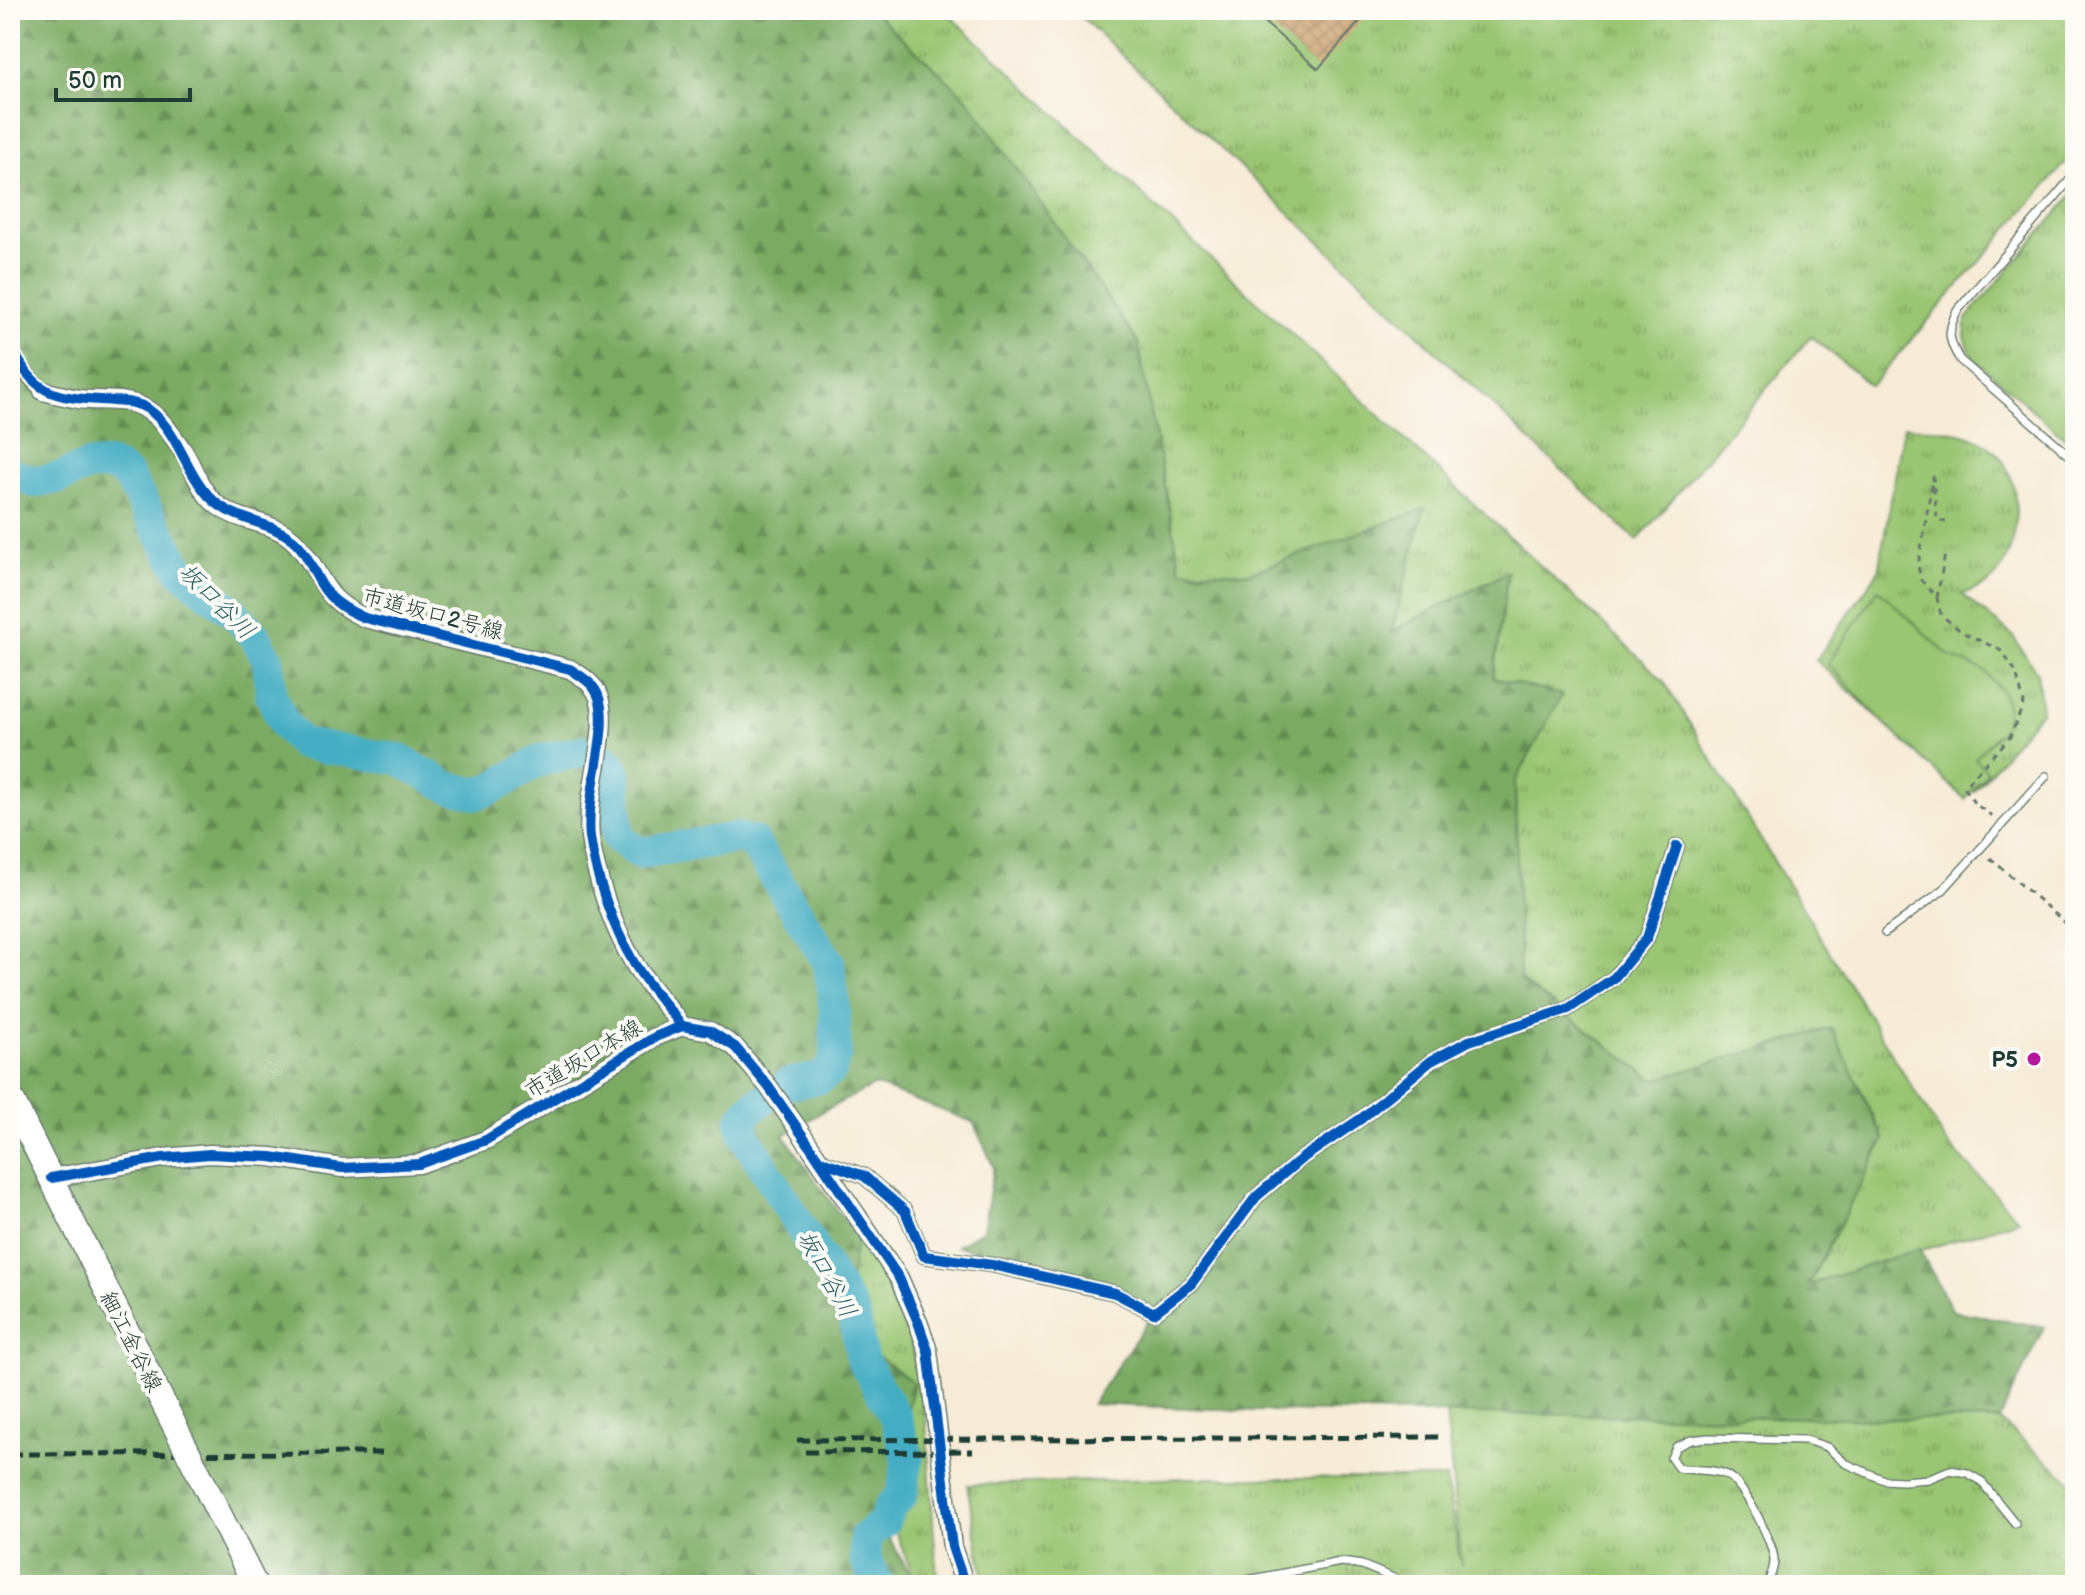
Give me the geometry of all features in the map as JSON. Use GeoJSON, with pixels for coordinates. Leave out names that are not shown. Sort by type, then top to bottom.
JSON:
{"type":"FeatureCollection","features":[{"type":"Feature","properties":{"kind":"main road","name":"細江金谷線"},"geometry":{"type":"LineString","coordinates":[[10,1096],[255,1585]]}},
{"type":"Feature","properties":{"kind":"street","name":"市道坂口2号線"},"geometry":{"type":"LineString","coordinates":[[10,344],[21,368],[43,391],[79,399],[133,403],[147,409],[183,451],[201,487],[217,505],[241,518],[275,527],[296,542],[328,594],[345,609],[365,618],[570,669],[588,681],[599,696],[603,715],[591,798],[590,836],[600,877],[628,953],[682,1026]]}},
{"type":"Feature","properties":{"kind":"street"},"geometry":{"type":"LineString","coordinates":[[819,1160],[864,1176],[905,1211],[924,1256],[992,1265],[1115,1293],[1154,1313],[1191,1284],[1256,1197],[1301,1159],[1362,1118],[1431,1061],[1469,1041],[1568,1009],[1614,978],[1647,938],[1677,846]]}},
{"type":"Feature","properties":{"kind":"street"},"geometry":{"type":"LineString","coordinates":[[682,1026],[710,1031],[735,1047],[768,1086],[899,1278],[928,1351],[952,1547],[965,1585]]}},
{"type":"Feature","properties":{"kind":"street","name":"市道坂口本線"},"geometry":{"type":"LineString","coordinates":[[51,1178],[163,1158],[210,1154],[271,1157],[342,1168],[419,1164],[486,1140],[655,1037],[682,1026]]}},
{"type":"Feature","properties":{"kind":"lane"},"geometry":{"type":"LineString","coordinates":[[2075,174],[1957,311],[1949,327],[1950,344],[1960,360],[2075,460]]}},
{"type":"Feature","properties":{"kind":"lane"},"geometry":{"type":"LineString","coordinates":[[1885,933],[1943,890],[2046,776]]}},
{"type":"Feature","properties":{"kind":"lane"},"geometry":{"type":"LineString","coordinates":[[1767,1585],[1775,1559],[1772,1547],[1741,1489],[1731,1476],[1678,1468],[1671,1458],[1676,1447],[1691,1440],[1708,1438],[1806,1440],[1827,1447],[1845,1463],[1884,1480],[1928,1479],[1950,1470],[1967,1473],[1981,1481],[2015,1523]]}},
{"type":"Feature","properties":{"kind":"lane"},"geometry":{"type":"LineString","coordinates":[[1234,1584],[1341,1562],[1362,1565],[1410,1585]]}},
{"type":"Feature","properties":{"kind":"path"},"geometry":{"type":"LineString","coordinates":[[1937,598],[1921,580],[1918,566],[1933,477],[1937,520],[1946,522]]}},
{"type":"Feature","properties":{"kind":"path"},"geometry":{"type":"LineString","coordinates":[[1945,554],[1937,598],[1941,615],[1952,625],[2000,650],[2016,673],[2024,703],[2017,724],[1999,750],[1964,787],[1974,803],[2002,825]]}},
{"type":"Feature","properties":{"kind":"path"},"geometry":{"type":"LineString","coordinates":[[1981,849],[2075,931]]}},
{"type":"Feature","properties":{"kind":"green space"},"geometry":{"type":"Polygon","coordinates":[[[10,10],[872,10],[968,99],[1138,342],[1181,570],[1249,573],[1424,509],[1392,631],[1508,572],[1493,678],[1562,695],[1515,782],[1520,980],[1654,1080],[1832,1028],[1884,1140],[1808,1285],[1919,1249],[1953,1311],[2044,1327],[1999,1420],[1258,1411],[1092,1404],[1153,1313],[1115,1293],[1095,1278],[957,1246],[983,1230],[994,1167],[973,1122],[875,1085],[784,1135],[857,1239],[841,1330],[914,1383],[881,1525],[917,1585],[10,1585],[10,10]]]}},
{"type":"Feature","properties":{"kind":"green space"},"geometry":{"type":"Polygon","coordinates":[[[872,10],[944,10],[1663,680],[1946,1142],[2019,1220],[1808,1286],[1884,1140],[1832,1028],[1654,1080],[1520,980],[1515,782],[1561,695],[1493,679],[1507,572],[1392,631],[1423,510],[1249,573],[1181,571],[1138,342],[872,10]]]}},
{"type":"Feature","properties":{"kind":"green space"},"geometry":{"type":"Polygon","coordinates":[[[1074,10],[2070,10],[2075,18],[2075,152],[1871,386],[1811,336],[1637,541],[1074,10]]]}},
{"type":"Feature","properties":{"kind":"green space"},"geometry":{"type":"Polygon","coordinates":[[[2075,192],[2075,447],[1973,358],[1965,338],[1966,319],[2075,192]]]}},
{"type":"Feature","properties":{"kind":"green space"},"geometry":{"type":"Polygon","coordinates":[[[1904,426],[1950,431],[1982,442],[2003,461],[2015,494],[2014,531],[2003,565],[1987,584],[1962,594],[2012,635],[2037,673],[2042,710],[1974,792],[1886,725],[1816,660],[1878,572],[1904,426]]]}},
{"type":"Feature","properties":{"kind":"green space"},"geometry":{"type":"Polygon","coordinates":[[[1878,589],[1949,656],[1985,671],[2003,693],[2007,719],[2001,731],[1975,758],[1988,772],[1965,799],[1886,725],[1828,664],[1878,589]]]}},
{"type":"Feature","properties":{"kind":"green space"},"geometry":{"type":"Polygon","coordinates":[[[857,1239],[895,1298],[913,1352],[926,1423],[937,1577],[944,1585],[917,1585],[891,1520],[905,1421],[907,1378],[841,1330],[857,1239]]]}},
{"type":"Feature","properties":{"kind":"green space"},"geometry":{"type":"Polygon","coordinates":[[[1446,1413],[1999,1420],[2075,1485],[2075,1585],[985,1585],[967,1485],[1190,1478],[1446,1478],[1461,1566],[1446,1413]]]}},
{"type":"Feature","properties":{"kind":"building"},"geometry":{"type":"Polygon","coordinates":[[[1250,10],[1370,10],[1318,69],[1250,10]]]}},
{"type":"Feature","properties":{"kind":"waterway","name":"坂口谷川"},"geometry":{"type":"LineString","coordinates":[[10,473],[35,482],[59,478],[88,466],[111,465],[127,475],[181,571],[234,613],[255,636],[268,660],[271,695],[284,724],[302,744],[398,759],[449,787],[477,794],[541,760],[583,751]]}},
{"type":"Feature","properties":{"kind":"waterway","name":"坂口谷川"},"geometry":{"type":"LineString","coordinates":[[606,760],[615,772],[618,838],[639,853],[737,838],[753,842],[829,963],[836,1052],[831,1070],[820,1078],[788,1084]]}},
{"type":"Feature","properties":{"kind":"waterway","name":"坂口谷川"},"geometry":{"type":"LineString","coordinates":[[761,1101],[750,1109],[741,1122],[746,1138],[854,1314],[862,1359],[896,1418],[908,1458],[902,1495],[889,1508],[884,1522],[865,1537],[866,1561],[878,1585]]}},
{"type":"Feature","properties":{"kind":"railway"},"geometry":{"type":"LineString","coordinates":[[797,1440],[1438,1437]]}},
{"type":"Feature","properties":{"kind":"railway"},"geometry":{"type":"LineString","coordinates":[[805,1452],[973,1451]]}},
{"type":"Feature","properties":{"kind":"railway"},"geometry":{"type":"LineString","coordinates":[[10,1454],[384,1453]]}},
{"type":"Feature","properties":{"kind":"cycle path"},"geometry":{"type":"LineString","coordinates":[[10,344],[29,376],[50,392],[131,403],[148,409],[166,426],[196,479],[212,500],[234,514],[292,539],[303,551],[324,589],[346,608],[365,618],[570,669],[591,685],[597,693],[602,712],[589,821],[596,868],[613,919],[634,963],[682,1026]]}},
{"type":"Feature","properties":{"kind":"cycle path"},"geometry":{"type":"LineString","coordinates":[[819,1160],[864,1176],[905,1211],[924,1256],[992,1265],[1115,1293],[1154,1313],[1191,1284],[1256,1197],[1301,1159],[1362,1118],[1431,1061],[1469,1041],[1568,1009],[1614,978],[1647,938],[1677,846]]}},
{"type":"Feature","properties":{"kind":"cycle path"},"geometry":{"type":"LineString","coordinates":[[51,1178],[163,1158],[210,1154],[271,1157],[342,1168],[419,1164],[486,1140],[655,1037],[682,1026],[710,1031],[735,1047],[768,1086],[899,1278],[928,1351],[952,1547],[965,1585]]}},
{"type":"Feature","properties":{"kind":"place","name":"P5"},"geometry":{"type":"Point","coordinates":[2034,1059]}}]}
